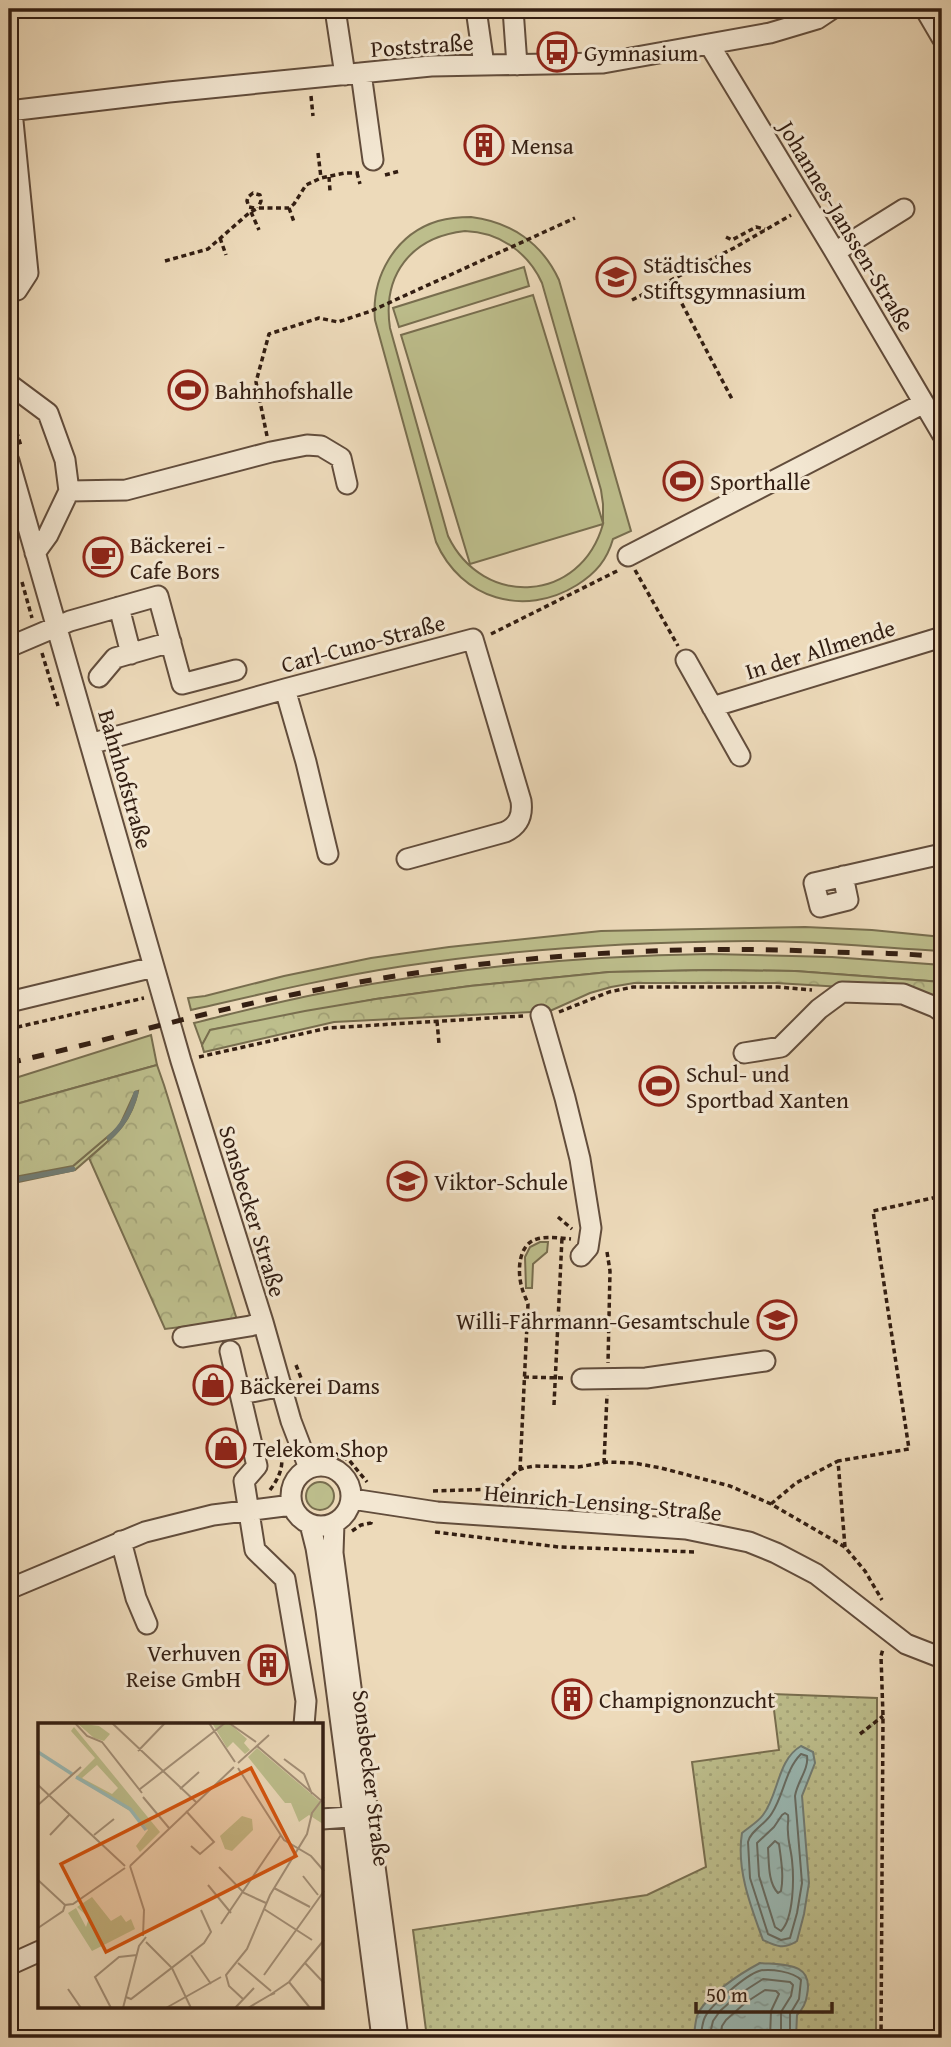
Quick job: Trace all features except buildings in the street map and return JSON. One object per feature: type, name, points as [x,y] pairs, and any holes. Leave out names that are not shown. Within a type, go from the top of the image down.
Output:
[{"type":"street","points":[[335,9],[353,74],[372,171]]},
{"type":"street","points":[[475,9],[484,65]]},
{"type":"street","points":[[513,9],[517,65]]},
{"type":"street","name":"Poststraße","points":[[11,111],[431,66],[603,63],[770,33],[817,19],[832,9]]},
{"type":"street","points":[[925,9],[942,38]]},
{"type":"street","name":"Johannes-Janssen-Straße","points":[[709,44],[942,434]]},
{"type":"street","points":[[9,291],[17,290],[28,273],[11,111]]},
{"type":"street","points":[[835,252],[904,209]]},
{"type":"street","points":[[9,384],[48,413],[65,460],[69,491],[48,535],[35,553]]},
{"type":"street","points":[[627,564],[924,403]]},
{"type":"street","points":[[69,491],[126,491],[307,445],[321,446],[341,458],[347,484]]},
{"type":"street","name":"Bahnhofstraße","points":[[9,461],[154,967]]},
{"type":"street","points":[[9,647],[56,626],[158,596],[182,684],[236,670]]},
{"type":"street","points":[[119,607],[131,654]]},
{"type":"street","name":"In der Allmende","points":[[712,707],[942,637]]},
{"type":"street","name":"Carl-Cuno-Straße","points":[[90,744],[473,639],[521,801],[521,815],[513,827],[505,832],[407,859]]},
{"type":"street","points":[[99,677],[115,659],[171,642]]},
{"type":"street","points":[[686,660],[740,756]]},
{"type":"street","points":[[285,689],[328,855]]},
{"type":"street","points":[[814,883],[942,854]]},
{"type":"street","points":[[10,1011],[154,967]]},
{"type":"street","name":"Sonsbecker Straße","points":[[154,967],[292,1421],[309,1468]]},
{"type":"street","points":[[744,1053],[781,1047],[819,1009],[842,992],[903,994],[942,1012]]},
{"type":"street","points":[[541,1015],[580,1159],[591,1228],[586,1247]]},
{"type":"street","points":[[183,1338],[262,1322]]},
{"type":"street","points":[[230,1351],[257,1465],[244,1481],[258,1510],[256,1550],[285,1579],[306,1701],[304,1723]]},
{"type":"street","points":[[582,1379],[646,1378],[765,1361]]},
{"type":"street","points":[[241,1394],[282,1386]]},
{"type":"street","points":[[326,1466],[338,1471],[347,1480],[352,1499],[346,1513],[334,1523],[324,1526],[310,1524],[299,1516],[292,1505],[291,1494],[300,1474],[309,1468],[326,1466]]},
{"type":"street","name":"Heinrich-Lensing-Straße","points":[[352,1499],[437,1512],[686,1529],[725,1536],[762,1547],[816,1574],[890,1632],[919,1650],[942,1658]]},
{"type":"street","points":[[9,1589],[121,1541],[175,1524],[292,1505]]},
{"type":"street","name":"Sonsbecker Straße","points":[[334,1523],[334,1549],[382,2038]]},
{"type":"street","name":"Sonsbecker Straße","points":[[310,1524],[398,2038]]},
{"type":"street","points":[[121,1541],[146,1624]]},
{"type":"street","points":[[324,1819],[360,1816]]},
{"type":"street","points":[[9,1965],[38,1952]]},
{"type":"path","points":[[311,91],[313,116]]},
{"type":"path","points":[[318,153],[321,178]]},
{"type":"path","points":[[164,261],[208,249],[257,208],[261,201],[260,195],[253,193],[248,197],[249,207],[257,208],[289,208],[306,185],[321,178],[372,171],[400,171]]},
{"type":"path","points":[[357,173],[360,184]]},
{"type":"path","points":[[329,177],[330,191]]},
{"type":"path","points":[[632,300],[734,248],[807,206]]},
{"type":"path","points":[[289,208],[294,222]]},
{"type":"path","points":[[251,212],[259,230]]},
{"type":"path","points":[[271,452],[256,382],[269,334],[319,318],[338,322],[371,311],[575,218]]},
{"type":"path","points":[[734,248],[726,236],[732,240],[756,227],[767,229]]},
{"type":"path","points":[[220,239],[226,255]]},
{"type":"path","points":[[670,281],[732,399]]},
{"type":"path","points":[[473,639],[484,638],[627,564],[686,660]]},
{"type":"path","points":[[195,1059],[328,1028],[541,1015],[557,1012],[609,992],[633,987],[778,987],[842,992]]},
{"type":"path","points":[[10,1011],[11,1029],[144,998]]},
{"type":"path","points":[[58,1009],[62,1017]]},
{"type":"path","points":[[437,1021],[439,1044]]},
{"type":"path","points":[[771,1504],[796,1483],[838,1461],[909,1449],[873,1211],[942,1196]]},
{"type":"path","points":[[520,1469],[528,1304],[520,1278],[522,1256],[528,1244],[540,1238],[562,1238],[586,1247],[601,1241],[605,1245],[610,1271],[604,1463]]},
{"type":"path","points":[[554,1405],[562,1238]]},
{"type":"path","points":[[524,1377],[582,1379]]},
{"type":"path","points":[[258,1510],[280,1471],[280,1451],[318,1440],[325,1449],[349,1460],[366,1482],[378,1486],[371,1523],[354,1529],[346,1539],[344,1548],[334,1549]]},
{"type":"path","points":[[838,1461],[845,1548]]},
{"type":"path","points":[[426,1491],[498,1489],[520,1469],[534,1466],[578,1467],[604,1463],[634,1463],[746,1492],[845,1548],[865,1571],[892,1619],[890,1632]]},
{"type":"path","points":[[446,1534],[559,1547],[696,1552]]},
{"type":"path","points":[[881,1656],[881,2038]]},
{"type":"path","points":[[860,1734],[883,1716]]},
{"type":"green space","points":[[471,217],[499,224],[524,236],[544,255],[559,280],[631,531],[613,539],[604,560],[584,580],[557,595],[536,600],[516,601],[496,597],[461,577],[447,562],[436,542],[375,320],[377,288],[389,259],[398,247],[423,227],[442,220]],"holes":[[[465,231],[501,240],[520,253],[542,283],[601,490],[603,523],[533,295],[401,335],[470,564],[603,524],[591,550],[574,569],[554,582],[530,587],[507,585],[484,576],[464,560],[448,536],[390,328],[391,291],[404,262],[415,250],[429,241]]]},
{"type":"green space","points":[[524,267],[529,286],[399,327],[393,308]]},
{"type":"green space","points":[[805,927],[942,937],[942,951],[771,941],[574,948],[489,955],[377,970],[191,1010],[188,998],[371,958],[449,947],[601,931]]},
{"type":"green space","points":[[711,954],[832,957],[942,965],[942,982],[795,971],[609,972],[376,999],[211,1030],[202,1045],[194,1023],[312,995],[424,976],[568,960]]},
{"type":"green space","points":[[795,971],[942,982],[942,1009],[892,990],[776,983],[634,983],[590,993],[550,1011],[334,1022],[204,1052],[202,1045],[210,1030],[376,999],[609,972]]},
{"type":"green space","points":[[151,1035],[157,1065],[9,1106],[9,1080]]},
{"type":"green space","points":[[157,1065],[237,1320],[165,1329],[89,1158],[126,1121],[138,1091],[135,1092],[119,1127],[73,1166],[9,1178],[9,1106]]},
{"type":"green space","points":[[139,1091],[121,1130],[75,1170],[9,1184],[9,1178],[73,1166],[119,1127],[135,1092]]},
{"type":"green space","points":[[540,1242],[548,1242],[547,1252],[533,1264],[532,1288],[526,1288],[525,1257],[530,1247]]},
{"type":"green space","points":[[320,1482],[330,1486],[334,1496],[330,1506],[320,1510],[310,1506],[306,1496],[310,1486]]},
{"type":"green space","points":[[772,1694],[877,1698],[876,2038],[427,2038],[413,1930],[647,1895],[706,1867],[692,1762],[779,1750]]},
{"type":"water","points":[[801,1746],[813,1752],[815,1763],[802,1796],[809,1883],[797,1941],[780,1946],[763,1940],[754,1914],[743,1874],[742,1833],[763,1815],[787,1760]]},
{"type":"water","points":[[760,1963],[795,1967],[806,1976],[807,1998],[797,2015],[796,2038],[693,2038],[697,2016],[707,2001],[734,1979]]},
{"type":"waterway","points":[[109,1138],[126,1118],[136,1093]]},
{"type":"waterway","points":[[9,1181],[73,1169]]},
{"type":"railway","points":[[9,1063],[296,994],[362,981],[496,963],[563,956],[697,950],[887,953],[942,957]]},
{"type":"place","name":"Gymnasium","points":[[557,52]]},
{"type":"place","name":"Mensa","points":[[484,145]]},
{"type":"place","name":"Städtisches Stiftsgymnasium","points":[[616,277]]},
{"type":"place","name":"Bahnhofshalle","points":[[188,390]]},
{"type":"place","name":"Sporthalle","points":[[683,481]]},
{"type":"place","name":"Bäckerei - Cafe Bors","points":[[103,557]]},
{"type":"place","name":"Schul- und Sportbad Xanten","points":[[659,1086]]},
{"type":"place","name":"Viktor-Schule","points":[[407,1181]]},
{"type":"place","name":"Willi-Fährmann-Gesamtschule","points":[[777,1320]]},
{"type":"place","name":"Bäckerei Dams","points":[[213,1385]]},
{"type":"place","name":"Telekom Shop","points":[[226,1448]]},
{"type":"place","name":"Verhuven Reise GmbH","points":[[268,1665]]},
{"type":"place","name":"Champignonzucht","points":[[572,1699]]}]
